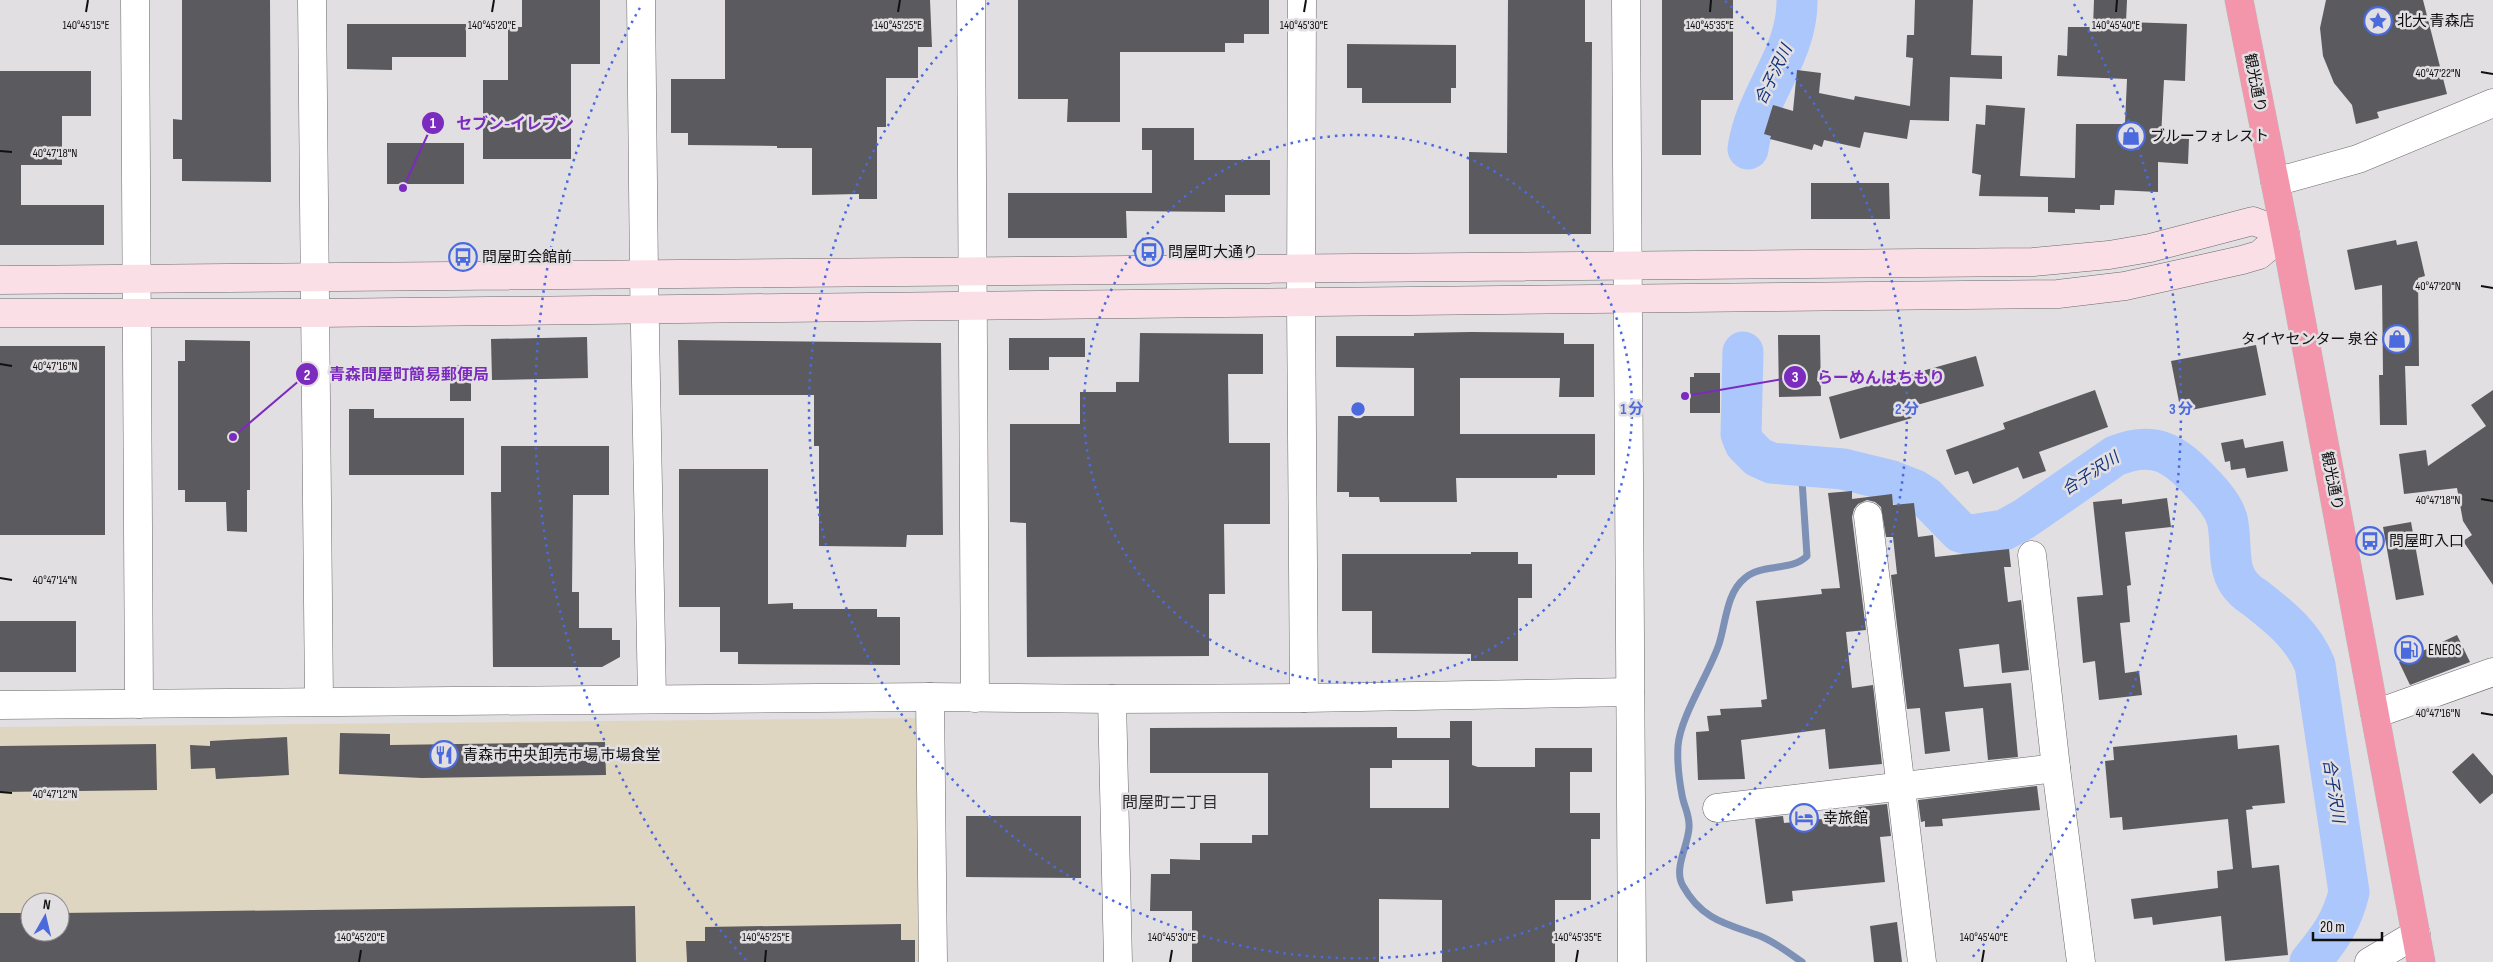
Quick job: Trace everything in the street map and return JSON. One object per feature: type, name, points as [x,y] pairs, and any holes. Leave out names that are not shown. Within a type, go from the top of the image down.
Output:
[{"type":"highway","name":"観光通り","points":[[2239,0],[2285,232],[2422,962]]},
{"type":"street","points":[[135,0],[139,704]]},
{"type":"street","points":[[312,0],[319,700]]},
{"type":"street","points":[[641,0],[644,310],[652,699]]},
{"type":"street","points":[[971,0],[975,698]]},
{"type":"street","points":[[1302,0],[1301,303],[1304,698]]},
{"type":"street","points":[[1626,0],[1632,962]]},
{"type":"street","points":[[2275,182],[2358,159],[2493,102]]},
{"type":"street","points":[[0,280],[1629,267],[2066,260],[2150,248],[2253,221],[2285,232]]},
{"type":"street","points":[[0,313],[644,310],[2058,294],[2125,286],[2242,260],[2258,255],[2285,232]]},
{"type":"street","points":[[1868,516],[1922,962]]},
{"type":"street","points":[[2032,555],[2056,768],[2081,962]]},
{"type":"street","points":[[2375,714],[2493,672]]},
{"type":"street","points":[[0,705],[319,700],[930,697],[1112,699],[1304,698],[1630,692]]},
{"type":"street","points":[[930,697],[932,962]]},
{"type":"street","points":[[1112,699],[1118,962]]},
{"type":"street","points":[[1716,808],[2056,768]]},
{"type":"street","points":[[2369,962],[2416,934]]},
{"type":"shaded area","points":[[920,718],[922,962],[0,962],[0,727]]},
{"type":"building","points":[[182,0],[270,0],[271,182],[182,181],[182,159],[173,159],[173,119],[182,120]]},
{"type":"building","points":[[522,0],[600,0],[600,64],[571,64],[571,159],[483,159],[483,80],[508,80],[508,27],[522,27]]},
{"type":"building","points":[[725,0],[930,0],[932,47],[918,47],[918,78],[886,78],[886,127],[877,127],[877,199],[859,199],[859,194],[812,195],[812,148],[688,145],[688,133],[671,133],[671,79],[725,79]]},
{"type":"building","points":[[1018,0],[1269,0],[1269,34],[1244,34],[1244,43],[1225,43],[1225,52],[1120,52],[1120,122],[1067,122],[1068,99],[1018,99]]},
{"type":"building","points":[[1508,0],[1585,0],[1585,42],[1592,42],[1591,234],[1469,234],[1469,152],[1507,153]]},
{"type":"building","points":[[1662,0],[1733,0],[1733,100],[1701,100],[1701,155],[1662,155]]},
{"type":"building","points":[[1915,0],[1973,0],[1971,55],[2002,56],[2002,79],[1950,77],[1949,121],[1910,120],[1907,139],[1864,132],[1860,148],[1824,140],[1822,147],[1814,144],[1812,150],[1770,139],[1771,136],[1764,134],[1773,105],[1793,111],[1797,70],[1821,73],[1819,93],[1854,100],[1855,96],[1910,106],[1913,58],[1906,57],[1907,35],[1914,35]]},
{"type":"building","points":[[2094,0],[2127,0],[2126,22],[2187,24],[2185,81],[2164,80],[2161,137],[2189,139],[2188,164],[2158,162],[2158,192],[2115,190],[2114,205],[2100,205],[2100,210],[2075,209],[2075,213],[2048,212],[2048,197],[1979,196],[1981,175],[1972,173],[1976,124],[1985,125],[1986,105],[2025,108],[2020,176],[2075,178],[2076,124],[2125,124],[2127,79],[2057,76],[2058,55],[2067,56],[2068,27],[2093,27]]},
{"type":"building","points":[[2326,0],[2423,0],[2447,94],[2377,112],[2379,118],[2356,124],[2352,105],[2334,83],[2323,56],[2320,28]]},
{"type":"building","points":[[347,24],[466,24],[466,57],[392,57],[392,70],[347,69]]},
{"type":"building","points":[[1347,44],[1456,45],[1456,88],[1451,88],[1451,103],[1362,103],[1362,88],[1347,88]]},
{"type":"building","points":[[0,71],[91,71],[91,116],[62,116],[62,165],[21,165],[21,205],[104,205],[104,245],[0,245]]},
{"type":"building","points":[[1142,128],[1194,128],[1194,160],[1270,160],[1270,195],[1225,195],[1225,212],[1126,211],[1127,238],[1008,238],[1008,193],[1152,193],[1152,150],[1142,150]]},
{"type":"building","points":[[387,143],[464,143],[464,184],[387,184]]},
{"type":"building","points":[[1811,183],[1889,183],[1890,219],[1811,219]]},
{"type":"building","points":[[2396,240],[2397,245],[2417,241],[2425,276],[2418,278],[2419,366],[2405,366],[2407,425],[2380,425],[2379,375],[2383,375],[2382,285],[2355,290],[2347,250]]},
{"type":"building","points":[[1140,333],[1263,334],[1263,374],[1228,374],[1229,443],[1270,443],[1270,524],[1224,524],[1225,594],[1209,594],[1209,656],[1027,657],[1026,523],[1010,522],[1010,424],[1080,424],[1080,392],[1116,392],[1116,382],[1139,382]]},
{"type":"building","points":[[1414,333],[1564,333],[1564,344],[1594,344],[1594,397],[1559,397],[1560,378],[1460,378],[1460,434],[1595,434],[1595,475],[1557,475],[1557,478],[1456,478],[1457,502],[1380,502],[1379,497],[1349,497],[1349,492],[1337,492],[1338,416],[1414,416],[1414,368],[1336,367],[1336,336],[1414,336]]},
{"type":"building","points":[[1778,335],[1820,335],[1821,396],[1779,397]]},
{"type":"building","points":[[587,337],[588,378],[492,380],[491,339]]},
{"type":"building","points":[[1009,338],[1085,338],[1085,357],[1049,357],[1049,370],[1009,370]]},
{"type":"building","points":[[185,340],[250,341],[250,490],[247,490],[247,532],[227,531],[226,502],[185,502],[185,490],[178,490],[178,361],[185,361]]},
{"type":"building","points":[[678,340],[941,343],[943,535],[907,535],[906,547],[819,546],[819,446],[814,446],[814,395],[679,395]]},
{"type":"building","points":[[2256,345],[2266,395],[2181,412],[2171,361]]},
{"type":"building","points":[[0,346],[105,346],[105,535],[0,535]]},
{"type":"building","points":[[1976,356],[1984,386],[1910,407],[1912,418],[1840,439],[1829,397]]},
{"type":"building","points":[[450,365],[471,365],[471,401],[450,401]]},
{"type":"building","points":[[1694,373],[1720,373],[1720,413],[1690,413],[1690,377],[1694,377]]},
{"type":"building","points":[[2095,390],[2108,427],[2039,452],[2046,471],[2023,479],[2018,467],[1973,484],[1968,471],[1955,475],[1946,450],[2005,429],[2003,423]]},
{"type":"building","points":[[2493,390],[2493,585],[2463,541],[2472,535],[2463,521],[2457,488],[2404,494],[2399,454],[2426,450],[2428,466],[2486,426],[2471,405]]},
{"type":"building","points":[[349,409],[374,409],[374,418],[464,418],[464,475],[349,475]]},
{"type":"building","points":[[2243,439],[2245,448],[2283,441],[2288,471],[2247,478],[2245,468],[2231,470],[2230,461],[2225,462],[2221,443]]},
{"type":"building","points":[[501,446],[609,446],[609,495],[573,495],[572,592],[579,592],[579,628],[612,628],[612,640],[620,640],[620,657],[602,667],[493,667],[491,492],[501,492]]},
{"type":"building","points":[[679,469],[768,469],[768,604],[793,603],[793,609],[877,609],[877,617],[900,617],[900,665],[738,664],[738,652],[720,652],[720,607],[679,607]]},
{"type":"building","points":[[1852,491],[1852,499],[1892,494],[1893,505],[1914,503],[1918,537],[1933,535],[1935,557],[2009,549],[2011,567],[2004,567],[2008,602],[2021,600],[2029,670],[2002,673],[1999,644],[1959,649],[1964,687],[2011,683],[2018,757],[1988,760],[1983,708],[1945,712],[1950,751],[1925,754],[1920,708],[1907,709],[1891,575],[1897,574],[1893,537],[1886,537],[1881,507],[1875,502],[1867,500],[1858,504],[1854,509],[1852,517],[1866,630],[1846,632],[1852,688],[1873,685],[1882,764],[1829,769],[1825,729],[1741,740],[1745,779],[1698,780],[1696,732],[1709,731],[1707,716],[1721,715],[1720,709],[1762,707],[1761,700],[1767,699],[1756,601],[1822,594],[1821,589],[1840,588],[1828,493]]},
{"type":"building","points":[[2167,498],[2171,527],[2125,532],[2131,585],[2127,586],[2130,622],[2120,623],[2125,673],[2139,671],[2142,695],[2099,700],[2095,661],[2083,663],[2077,597],[2103,595],[2093,502],[2122,499],[2122,504]]},
{"type":"building","points":[[2411,522],[2424,595],[2396,600],[2383,527]]},
{"type":"building","points":[[1471,552],[1518,552],[1518,564],[1532,564],[1532,598],[1518,598],[1518,661],[1471,661],[1471,654],[1372,653],[1372,611],[1342,611],[1342,554],[1471,554]]},
{"type":"building","points":[[0,621],[76,621],[76,672],[0,672]]},
{"type":"building","points":[[2457,635],[2470,662],[2410,685],[2399,662]]},
{"type":"building","points":[[1450,721],[1472,721],[1472,765],[1478,767],[1535,767],[1535,748],[1592,748],[1592,772],[1570,772],[1570,813],[1600,813],[1600,839],[1591,839],[1591,900],[1555,900],[1555,962],[1442,962],[1442,900],[1379,899],[1379,962],[1192,962],[1192,911],[1150,911],[1151,874],[1170,874],[1170,859],[1200,860],[1200,843],[1252,843],[1252,835],[1268,835],[1268,773],[1150,773],[1150,728],[1397,727],[1397,738],[1450,738]],"holes":[[[1392,760],[1449,760],[1449,808],[1370,808],[1370,768],[1392,768]]]},
{"type":"building","points":[[340,733],[390,734],[390,745],[605,742],[606,775],[422,778],[339,774]]},
{"type":"building","points":[[2237,735],[2238,749],[2279,745],[2285,803],[2252,806],[2253,809],[2246,810],[2252,868],[2279,865],[2288,955],[2225,961],[2221,916],[2153,925],[2152,917],[2134,919],[2131,899],[2218,888],[2217,871],[2233,869],[2228,819],[2123,830],[2122,817],[2110,818],[2105,761],[2114,760],[2113,747]]},
{"type":"building","points":[[287,737],[289,775],[216,779],[215,768],[191,769],[190,745],[210,746],[210,741]]},
{"type":"building","points":[[156,744],[157,790],[0,792],[0,746]]},
{"type":"building","points":[[2473,753],[2493,776],[2493,793],[2480,804],[2452,772]]},
{"type":"building","points":[[2037,786],[2040,810],[1942,819],[1943,826],[1925,827],[1925,821],[1921,822],[1918,800]]},
{"type":"building","points":[[1887,804],[1891,836],[1880,837],[1885,882],[1792,891],[1793,901],[1766,904],[1755,819],[1783,816],[1784,823],[1859,815],[1858,807]]},
{"type":"building","points":[[966,816],[1081,816],[1081,878],[966,877]]},
{"type":"building","points":[[635,906],[636,962],[0,962],[0,913],[20,913],[20,942],[70,942],[70,913]]},
{"type":"building","points":[[1897,922],[1902,962],[1874,962],[1870,926]]},
{"type":"building","points":[[901,924],[901,940],[915,940],[915,962],[687,962],[686,941],[705,941],[705,927]]},
{"type":"waterway","name":"合子沢川","points":[[1748,149],[1759,111],[1791,39],[1797,0]]},
{"type":"waterway","name":"合子沢川","points":[[1743,352],[1741,434],[1745,444],[1758,457],[1771,463],[1843,469],[1892,481],[1915,490],[1926,497],[1960,532],[1971,535],[2004,530],[2024,519],[2115,456],[2129,451],[2141,449],[2162,452],[2182,463],[2209,490],[2220,504],[2227,519],[2230,555],[2237,581],[2291,629],[2304,645],[2315,665],[2349,892],[2343,912],[2334,930],[2310,962]]},
{"type":"waterway","points":[[1801,465],[1807,556],[1793,564],[1752,573],[1739,584],[1734,592],[1730,600],[1719,644],[1684,722],[1678,746],[1678,771],[1689,823],[1688,835],[1680,865],[1680,879],[1690,897],[1707,914],[1726,924],[1766,938],[1802,962]]},
{"type":"place","name":"北大 青森店","points":[[2378,21]]},
{"type":"place","name":"ブルーフォレスト","points":[[2131,136]]},
{"type":"place","name":"セブン-イレブン","points":[[403,188]]},
{"type":"place","name":"問屋町大通り","points":[[1149,252]]},
{"type":"place","name":"問屋町会館前","points":[[463,257]]},
{"type":"place","name":"タイヤセンター 泉谷","points":[[2397,339]]},
{"type":"place","name":"らーめんはちもり","points":[[1685,396]]},
{"type":"place","name":"青森問屋町簡易郵便局","points":[[233,437]]},
{"type":"place","name":"問屋町入口","points":[[2370,541]]},
{"type":"place","name":"ENEOS","points":[[2409,650]]},
{"type":"place","name":"青森市中央卸売市場 市場食堂","points":[[444,755]]},
{"type":"place","name":"幸旅館","points":[[1804,818]]},
{"type":"district","name":"問屋町二丁目","points":[[1170,803]]}]
